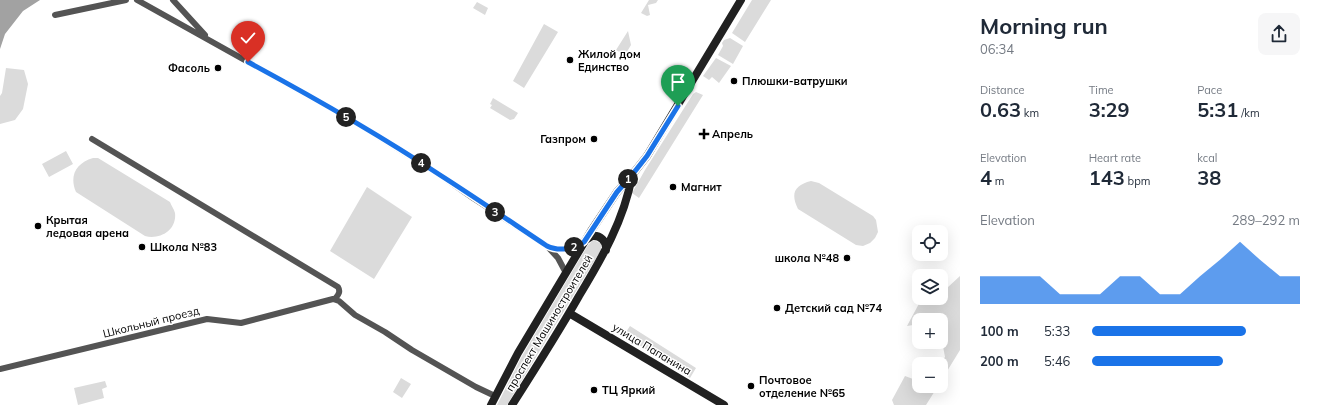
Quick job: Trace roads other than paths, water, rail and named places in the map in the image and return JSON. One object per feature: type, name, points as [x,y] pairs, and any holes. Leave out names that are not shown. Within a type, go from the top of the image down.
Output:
[{"type":"street","points":[[55,15],[126,0]]},
{"type":"street","points":[[137,0],[352,120],[440,175],[547,246],[556,255],[566,273]]},
{"type":"street","points":[[173,0],[209,40]]},
{"type":"street","name":"проспект Машиностроителей","points":[[491,405],[518,353],[584,242],[611,200],[647,156],[741,0]]},
{"type":"street","points":[[92,139],[338,286],[340,289],[335,299],[340,301],[355,314],[412,350],[476,387],[496,396]]},
{"type":"street","name":"проспект Машиностроителей","points":[[512,405],[605,252],[626,201],[632,175]]},
{"type":"street","name":"проспект Машиностроителей","points":[[584,242],[592,236],[601,238],[606,245],[605,252]]},
{"type":"street","points":[[547,246],[557,249],[573,248],[584,242]]},
{"type":"street","name":"Школьный проезд","points":[[0,369],[207,318],[241,323],[325,300],[335,299]]},
{"type":"street","name":"улица Папанина","points":[[569,313],[724,405]]},
{"type":"place","name":"Жилой дом Единство","points":[[570,60]]},
{"type":"place","name":"Фасоль","points":[[218,68]]},
{"type":"place","name":"Плюшки-ватрушки","points":[[734,81]]},
{"type":"place","name":"Апрель","points":[[704,134]]},
{"type":"place","name":"Газпром","points":[[594,139]]},
{"type":"place","name":"Магнит","points":[[673,187]]},
{"type":"place","name":"Крытая ледовая арена","points":[[38,226]]},
{"type":"place","name":"Школа №83","points":[[142,247]]},
{"type":"place","name":"школа №48","points":[[847,258]]},
{"type":"place","name":"Детский сад №74","points":[[777,308]]},
{"type":"place","name":"Почтовое отделение №65","points":[[751,386]]},
{"type":"place","name":"ТЦ Яркий","points":[[594,390]]}]
